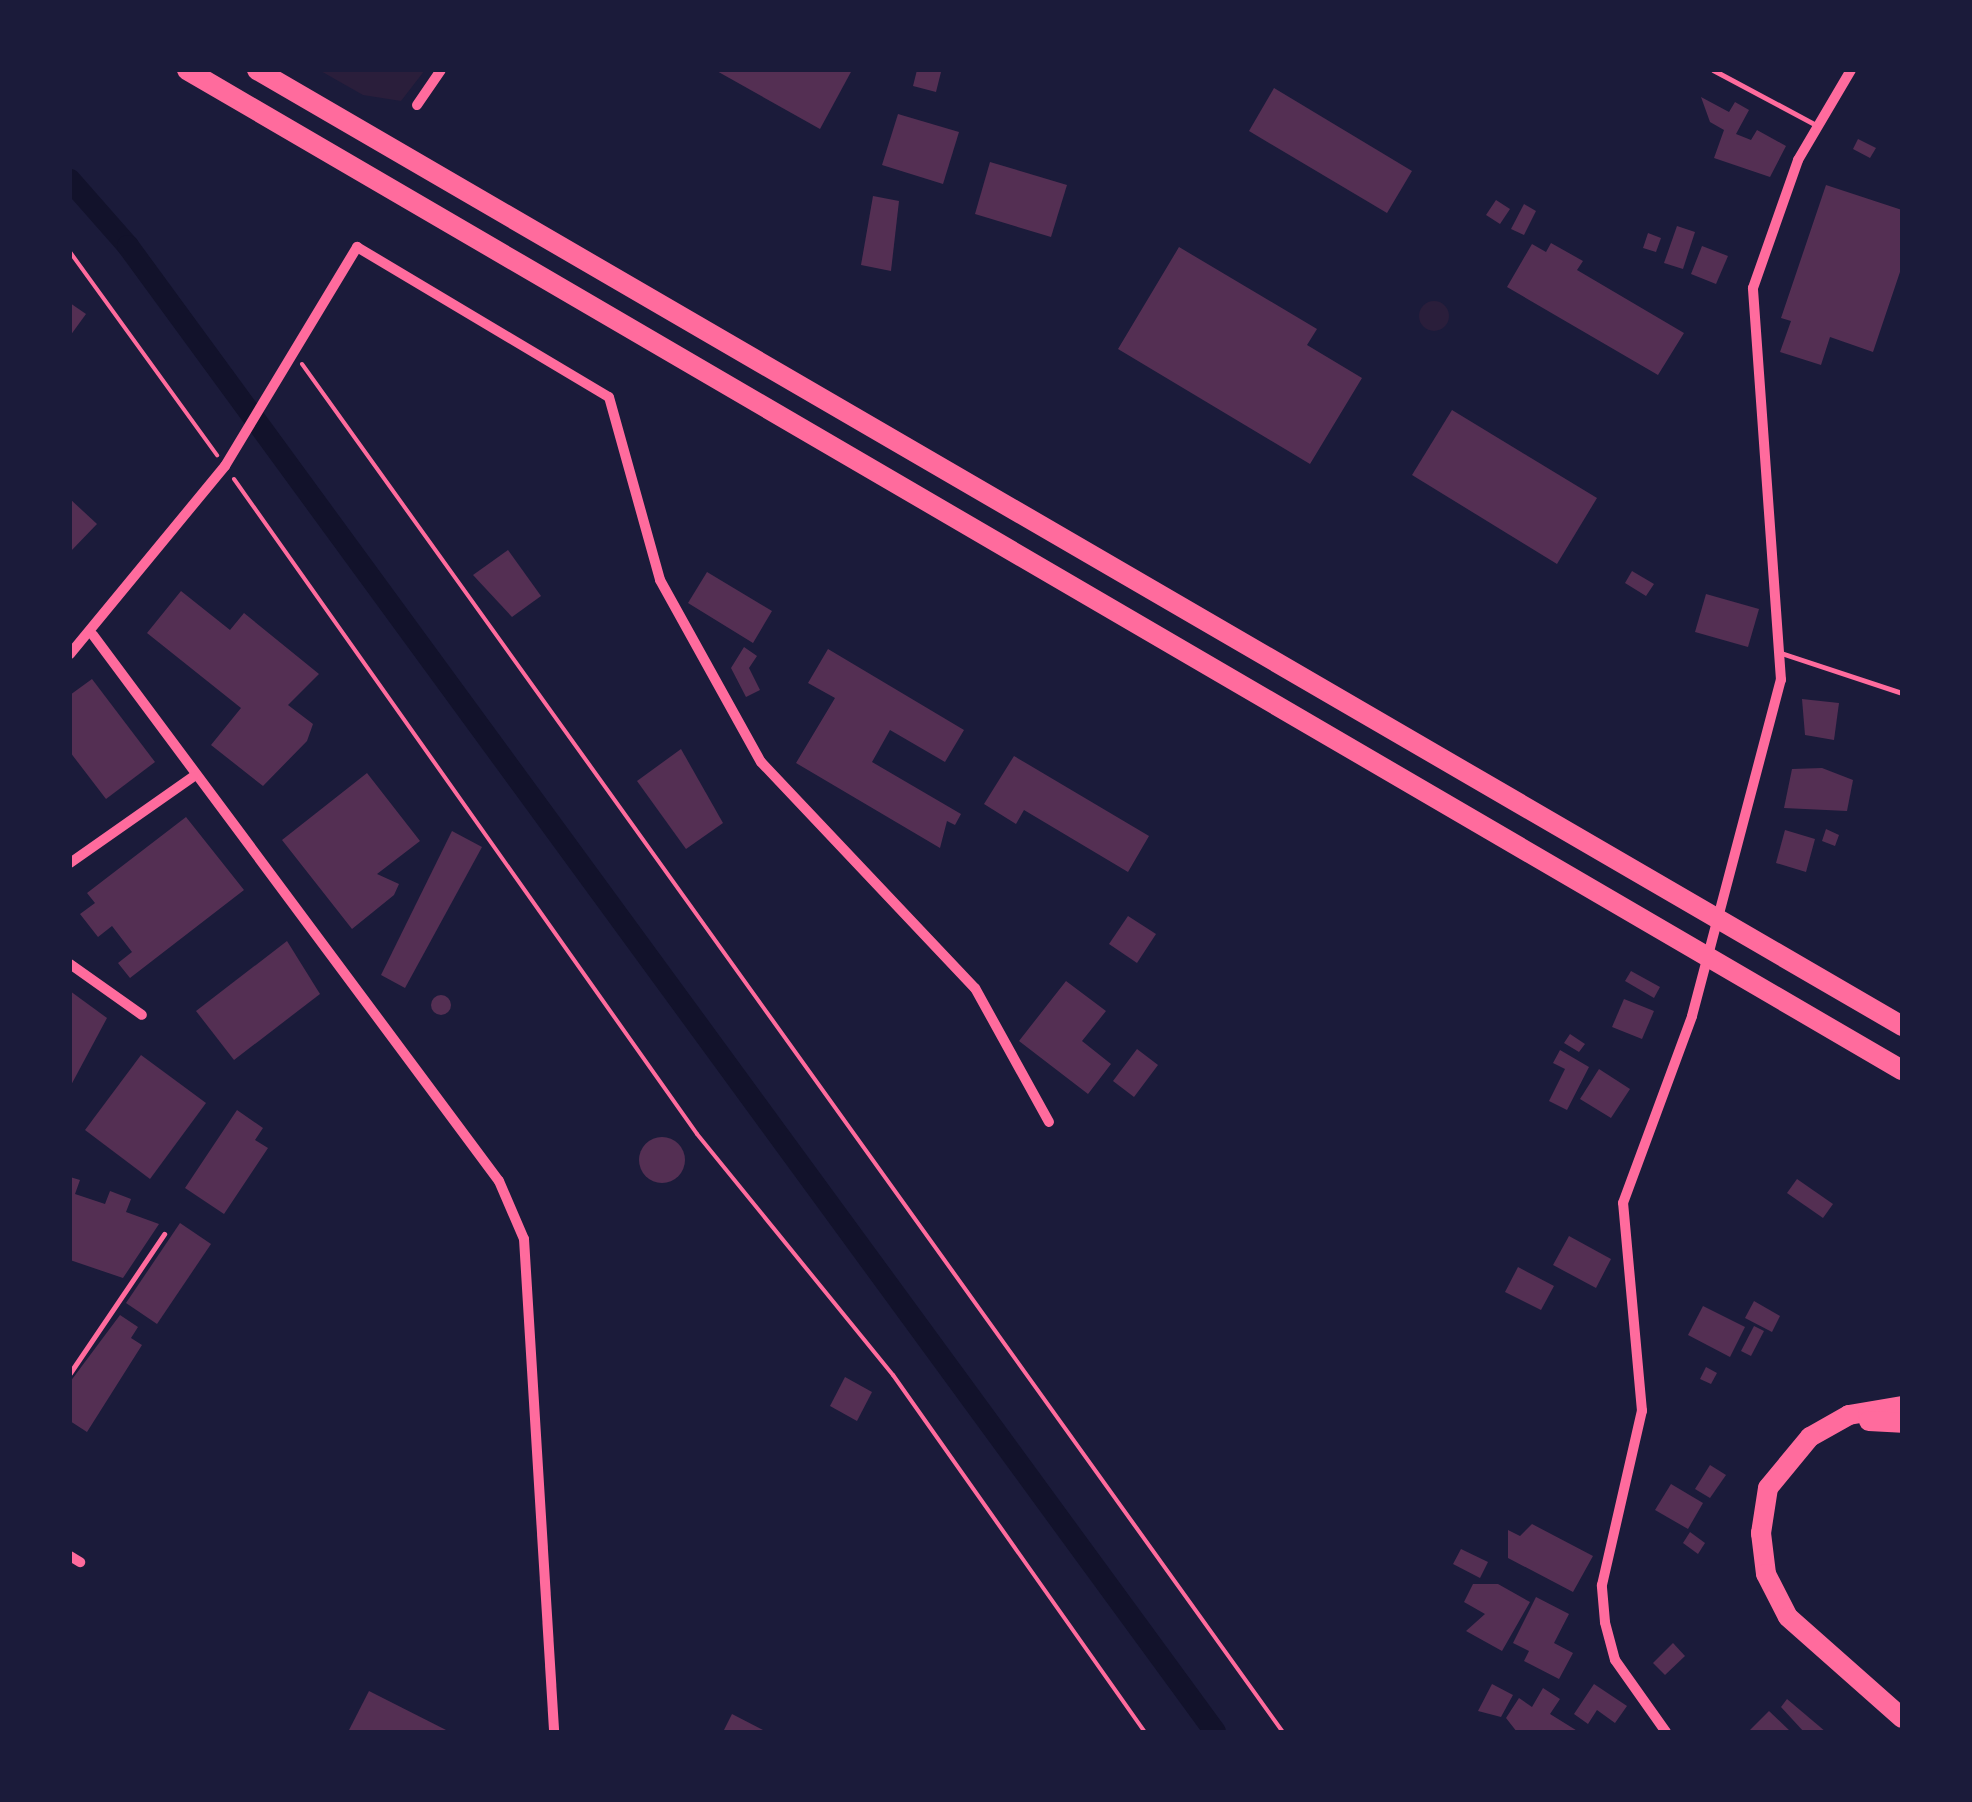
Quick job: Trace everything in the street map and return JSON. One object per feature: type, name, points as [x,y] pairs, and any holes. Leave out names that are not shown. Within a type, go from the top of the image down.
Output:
[{"type":"highway","points":[[186,70],[1902,1070]]},
{"type":"highway","points":[[257,70],[1902,1026]]},
{"type":"highway","points":[[1902,1406],[1832,1423],[1768,1488],[1766,1574],[1805,1638],[1902,1718]]},
{"type":"highway","points":[[1832,1423],[1902,1422]]},
{"type":"street","points":[[418,105],[441,70]]},
{"type":"street","points":[[1666,1732],[1615,1660],[1605,1622],[1602,1585],[1642,1410],[1623,1203],[1735,873],[1781,680],[1753,288],[1818,126],[1851,70]]},
{"type":"street","points":[[70,654],[94,635],[226,466],[296,356],[357,247],[609,396],[660,580],[762,762],[975,988],[1049,1122]]},
{"type":"street","points":[[94,635],[193,777],[499,1182],[524,1239],[554,1732]]},
{"type":"street","points":[[70,864],[193,777]]},
{"type":"street","points":[[70,964],[142,1014]]},
{"type":"lane","points":[[1713,70],[1727,73],[1818,126]]},
{"type":"lane","points":[[1778,652],[1902,693]]},
{"type":"lane","points":[[70,1372],[164,1234]]},
{"type":"path","points":[[70,252],[226,466],[697,1134],[892,1375],[1146,1732]]},
{"type":"path","points":[[296,356],[1283,1732]]},
{"type":"shaded area","points":[[319,70],[425,70],[401,101],[363,95]]},
{"type":"shaded area","points":[[1434,301],[1448,310],[1449,316],[1440,330],[1434,331],[1420,322],[1419,316],[1428,302]]},
{"type":"building","points":[[715,70],[852,70],[820,129]]},
{"type":"building","points":[[917,70],[941,72],[936,92],[913,86]]},
{"type":"building","points":[[1274,88],[1412,171],[1387,213],[1249,131]]},
{"type":"building","points":[[1701,97],[1729,112],[1735,102],[1749,110],[1736,134],[1751,140],[1757,130],[1786,146],[1770,177],[1714,158],[1724,130],[1710,122]]},
{"type":"building","points":[[898,114],[959,132],[943,184],[882,165]]},
{"type":"building","points":[[1858,139],[1876,148],[1870,158],[1853,149]]},
{"type":"building","points":[[990,162],[1067,185],[1051,237],[975,214]]},
{"type":"building","points":[[1826,185],[1902,210],[1902,266],[1873,352],[1830,337],[1821,365],[1780,352],[1791,321],[1781,318]]},
{"type":"building","points":[[873,196],[899,201],[891,271],[861,265]]},
{"type":"building","points":[[1496,200],[1510,209],[1500,224],[1486,215]]},
{"type":"building","points":[[1524,204],[1536,211],[1524,235],[1511,229]]},
{"type":"building","points":[[1677,226],[1695,232],[1683,269],[1664,263]]},
{"type":"building","points":[[1648,233],[1661,238],[1656,252],[1643,248]]},
{"type":"building","points":[[1551,243],[1583,261],[1577,270],[1684,333],[1658,375],[1507,287],[1532,244],[1546,252]]},
{"type":"building","points":[[1702,246],[1728,256],[1716,284],[1691,274]]},
{"type":"building","points":[[1179,247],[1317,329],[1307,345],[1362,378],[1310,464],[1118,349]]},
{"type":"building","points":[[70,303],[86,314],[70,336]]},
{"type":"building","points":[[1452,410],[1597,498],[1557,564],[1412,475]]},
{"type":"building","points":[[70,499],[97,524],[70,552]]},
{"type":"building","points":[[508,550],[541,596],[512,617],[473,575]]},
{"type":"building","points":[[1632,571],[1654,584],[1646,596],[1625,583]]},
{"type":"building","points":[[707,572],[772,611],[753,643],[688,603]]},
{"type":"building","points":[[181,591],[230,630],[244,613],[319,674],[288,705],[313,724],[307,741],[263,786],[211,745],[241,708],[147,633]]},
{"type":"building","points":[[1706,594],[1759,609],[1748,647],[1695,632]]},
{"type":"building","points":[[744,647],[757,656],[749,668],[760,690],[746,697],[731,668]]},
{"type":"building","points":[[828,649],[964,730],[945,762],[890,730],[872,762],[961,814],[955,825],[947,821],[940,848],[796,763],[835,698],[808,683]]},
{"type":"building","points":[[92,679],[155,762],[106,799],[70,752],[70,695]]},
{"type":"building","points":[[1802,699],[1839,703],[1834,740],[1805,735]]},
{"type":"building","points":[[681,749],[723,823],[686,849],[637,781]]},
{"type":"building","points":[[1014,756],[1149,836],[1128,872],[1024,810],[1016,824],[984,804]]},
{"type":"building","points":[[1822,768],[1853,780],[1847,811],[1784,808],[1792,769]]},
{"type":"building","points":[[367,773],[420,841],[377,874],[399,884],[394,895],[352,929],[282,840]]},
{"type":"building","points":[[186,817],[244,890],[130,978],[118,963],[132,952],[112,926],[98,937],[80,914],[95,903],[87,893]]},
{"type":"building","points":[[1826,829],[1839,835],[1835,846],[1822,841]]},
{"type":"building","points":[[1785,830],[1815,839],[1806,872],[1776,863]]},
{"type":"building","points":[[452,831],[482,847],[405,988],[381,975]]},
{"type":"building","points":[[1128,916],[1156,934],[1137,963],[1109,944]]},
{"type":"building","points":[[287,941],[320,994],[234,1060],[196,1011]]},
{"type":"building","points":[[1631,971],[1660,987],[1654,998],[1625,981]]},
{"type":"building","points":[[1066,981],[1106,1011],[1082,1041],[1111,1064],[1088,1094],[1019,1041]]},
{"type":"building","points":[[70,991],[107,1018],[70,1087]]},
{"type":"building","points":[[441,995],[451,1005],[441,1015],[431,1005]]},
{"type":"building","points":[[1624,999],[1654,1011],[1642,1039],[1612,1027]]},
{"type":"building","points":[[1570,1034],[1585,1044],[1579,1052],[1564,1043]]},
{"type":"building","points":[[1137,1049],[1158,1065],[1134,1097],[1113,1081]]},
{"type":"building","points":[[1560,1050],[1589,1067],[1567,1110],[1549,1101],[1565,1069],[1553,1063]]},
{"type":"building","points":[[141,1055],[206,1103],[150,1179],[85,1130]]},
{"type":"building","points":[[1599,1069],[1630,1089],[1611,1118],[1580,1099]]},
{"type":"building","points":[[237,1110],[263,1128],[255,1140],[268,1148],[224,1214],[185,1188]]},
{"type":"building","points":[[662,1137],[678,1144],[685,1160],[678,1176],[662,1183],[646,1176],[639,1160],[646,1144]]},
{"type":"building","points":[[70,1177],[80,1180],[75,1194],[105,1204],[110,1191],[131,1199],[126,1212],[159,1224],[123,1278],[70,1260]]},
{"type":"building","points":[[1797,1179],[1833,1204],[1823,1218],[1787,1193]]},
{"type":"building","points":[[180,1223],[211,1244],[157,1324],[126,1303]]},
{"type":"building","points":[[1569,1236],[1611,1259],[1596,1288],[1553,1265]]},
{"type":"building","points":[[1518,1267],[1554,1286],[1541,1310],[1505,1292]]},
{"type":"building","points":[[1754,1301],[1780,1316],[1772,1332],[1745,1318]]},
{"type":"building","points":[[1703,1306],[1745,1327],[1730,1357],[1688,1335]]},
{"type":"building","points":[[120,1315],[138,1327],[131,1338],[142,1345],[87,1432],[70,1421],[70,1382]]},
{"type":"building","points":[[1754,1326],[1764,1331],[1751,1356],[1741,1351]]},
{"type":"building","points":[[1706,1367],[1717,1373],[1711,1384],[1700,1379]]},
{"type":"building","points":[[845,1377],[872,1392],[857,1421],[830,1406]]},
{"type":"building","points":[[1710,1465],[1726,1475],[1710,1498],[1695,1489]]},
{"type":"building","points":[[1671,1484],[1703,1503],[1688,1529],[1655,1510]]},
{"type":"building","points":[[1532,1524],[1593,1556],[1573,1592],[1508,1558],[1508,1530],[1520,1536]]},
{"type":"building","points":[[1690,1532],[1705,1543],[1698,1554],[1683,1543]]},
{"type":"building","points":[[1461,1549],[1488,1562],[1480,1578],[1453,1564]]},
{"type":"building","points":[[1473,1584],[1498,1584],[1530,1602],[1502,1651],[1466,1631],[1485,1614],[1464,1602]]},
{"type":"building","points":[[1536,1597],[1569,1614],[1554,1643],[1573,1653],[1559,1679],[1524,1661],[1529,1651],[1513,1643]]},
{"type":"building","points":[[1673,1643],[1685,1656],[1665,1675],[1653,1663]]},
{"type":"building","points":[[1492,1684],[1513,1695],[1501,1717],[1478,1711]]},
{"type":"building","points":[[1594,1684],[1627,1706],[1615,1723],[1597,1710],[1588,1724],[1574,1714]]},
{"type":"building","points":[[1543,1688],[1560,1699],[1550,1714],[1579,1732],[1517,1732],[1506,1718],[1519,1698],[1532,1707]]},
{"type":"building","points":[[369,1691],[450,1732],[348,1732]]},
{"type":"building","points":[[1787,1699],[1826,1732],[1804,1732],[1781,1707]]},
{"type":"building","points":[[1769,1711],[1791,1732],[1748,1732]]},
{"type":"building","points":[[732,1714],[767,1732],[723,1732]]},
{"type":"waterway","points":[[70,180],[128,246],[1215,1732]]}]
